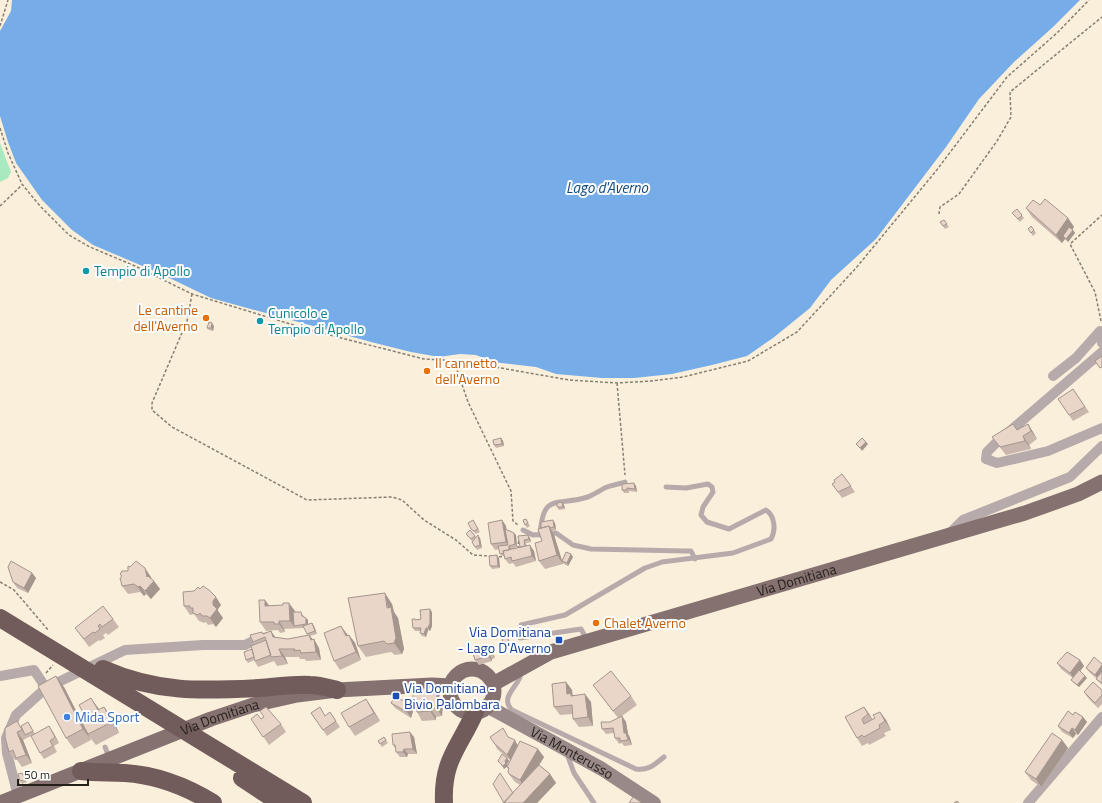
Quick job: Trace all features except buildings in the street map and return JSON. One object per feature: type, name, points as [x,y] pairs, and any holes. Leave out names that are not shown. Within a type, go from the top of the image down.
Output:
[{"type":"highway","points":[[4,627],[65,657],[115,694]]},
{"type":"highway","points":[[4,627],[215,755],[303,803]]},
{"type":"highway","points":[[65,657],[79,658],[123,678],[149,685],[178,690],[213,690],[312,684],[337,690]]},
{"type":"highway","points":[[444,803],[444,788],[448,765],[481,709]]},
{"type":"highway","points":[[215,755],[280,803]]},
{"type":"highway","points":[[82,771],[98,774],[125,773],[156,778],[202,796],[213,803]]},
{"type":"main road","name":"Via Domitiana","points":[[493,684],[551,652],[1025,513],[1078,494],[1102,482]]},
{"type":"main road","points":[[471,669],[477,670],[487,675],[493,684],[493,696],[481,709],[463,710],[454,703],[451,686],[456,676],[460,672],[471,669]]},
{"type":"main road","name":"Via Domitiana","points":[[0,803],[82,771],[108,753],[253,705],[297,695],[337,690],[432,685],[451,686]]},
{"type":"street","points":[[1100,331],[1102,343]]},
{"type":"street","points":[[1053,376],[1076,358],[1100,331]]},
{"type":"street","points":[[1102,352],[1094,361],[1055,391],[987,452],[986,459],[997,463],[1048,451],[1102,428]]},
{"type":"street","points":[[948,536],[963,520],[1070,477],[1102,446]]},
{"type":"street","points":[[18,796],[7,753],[6,738],[16,715],[46,688],[125,650],[203,645],[245,645],[259,638],[279,639]]},
{"type":"street","points":[[0,676],[34,670],[46,688]]},
{"type":"street","name":"Via Monterusso","points":[[481,709],[565,749],[602,769],[654,803]]},
{"type":"street","points":[[1028,803],[1102,717]]},
{"type":"lane","points":[[540,535],[544,511],[548,506],[555,502],[588,497],[608,487],[625,482]]},
{"type":"lane","points":[[588,641],[581,629],[520,638],[521,625],[565,615],[645,568],[662,562],[733,553],[771,538],[774,528],[770,513],[766,510],[729,529],[707,522],[701,515],[703,507],[713,492],[712,487],[708,484],[686,488],[666,487]]},
{"type":"lane","points":[[523,530],[532,535],[556,533],[573,545],[591,549],[691,551],[695,559]]},
{"type":"lane","points":[[518,671],[520,676],[517,684],[510,692],[506,700],[508,706],[512,710],[636,769],[649,769],[664,757]]},
{"type":"lane","points":[[565,749],[574,773],[594,803]]},
{"type":"path","points":[[0,26],[8,0]]},
{"type":"path","points":[[0,128],[8,153],[22,184],[57,225],[78,241],[135,266],[192,294],[310,330],[424,359],[454,360],[569,380],[618,383],[682,377],[748,361],[797,332],[856,268],[911,202],[1007,77],[1057,32],[1089,0]]},
{"type":"path","points":[[939,214],[940,207],[959,194],[997,141],[1011,116],[1010,92],[1102,17]]},
{"type":"path","points":[[0,206],[22,184]]},
{"type":"path","points":[[1100,331],[1101,319],[1095,292],[1070,244],[1102,215]]},
{"type":"path","points":[[192,294],[187,321],[152,403],[152,410],[158,416],[172,427],[307,500],[392,497],[402,500],[424,520],[456,540],[473,555],[508,556]]},
{"type":"path","points":[[454,360],[468,402],[511,491],[513,521],[523,530],[519,537],[518,550]]},
{"type":"path","points":[[618,383],[625,482]]},
{"type":"green space","points":[[0,143],[11,172],[8,178],[0,182]]},
{"type":"water","name":"Lago d'Averno","points":[[12,0],[1080,0],[1014,62],[979,99],[946,147],[876,239],[831,280],[810,308],[773,338],[747,356],[712,365],[672,374],[634,378],[602,378],[556,374],[536,367],[493,362],[476,355],[460,354],[439,357],[371,342],[211,298],[159,273],[93,245],[72,230],[42,200],[16,163],[8,142],[0,116],[0,31],[11,11]]},
{"type":"place","name":"Tempio di Apollo","points":[[86,271]]},
{"type":"place","name":"Le cantine dell'Averno","points":[[206,318]]},
{"type":"place","name":"Cunicolo e Tempio di Apollo","points":[[260,321]]},
{"type":"place","name":"Il cannetto dell'Averno","points":[[427,371]]},
{"type":"place","name":"Chalet Averno","points":[[596,623]]},
{"type":"place","name":"Via Domitiana - Lago D'Averno","points":[[559,640]]},
{"type":"place","name":"Via Domitiana - Bivio Palombara","points":[[396,696]]},
{"type":"place","name":"Mida Sport","points":[[67,717]]}]
